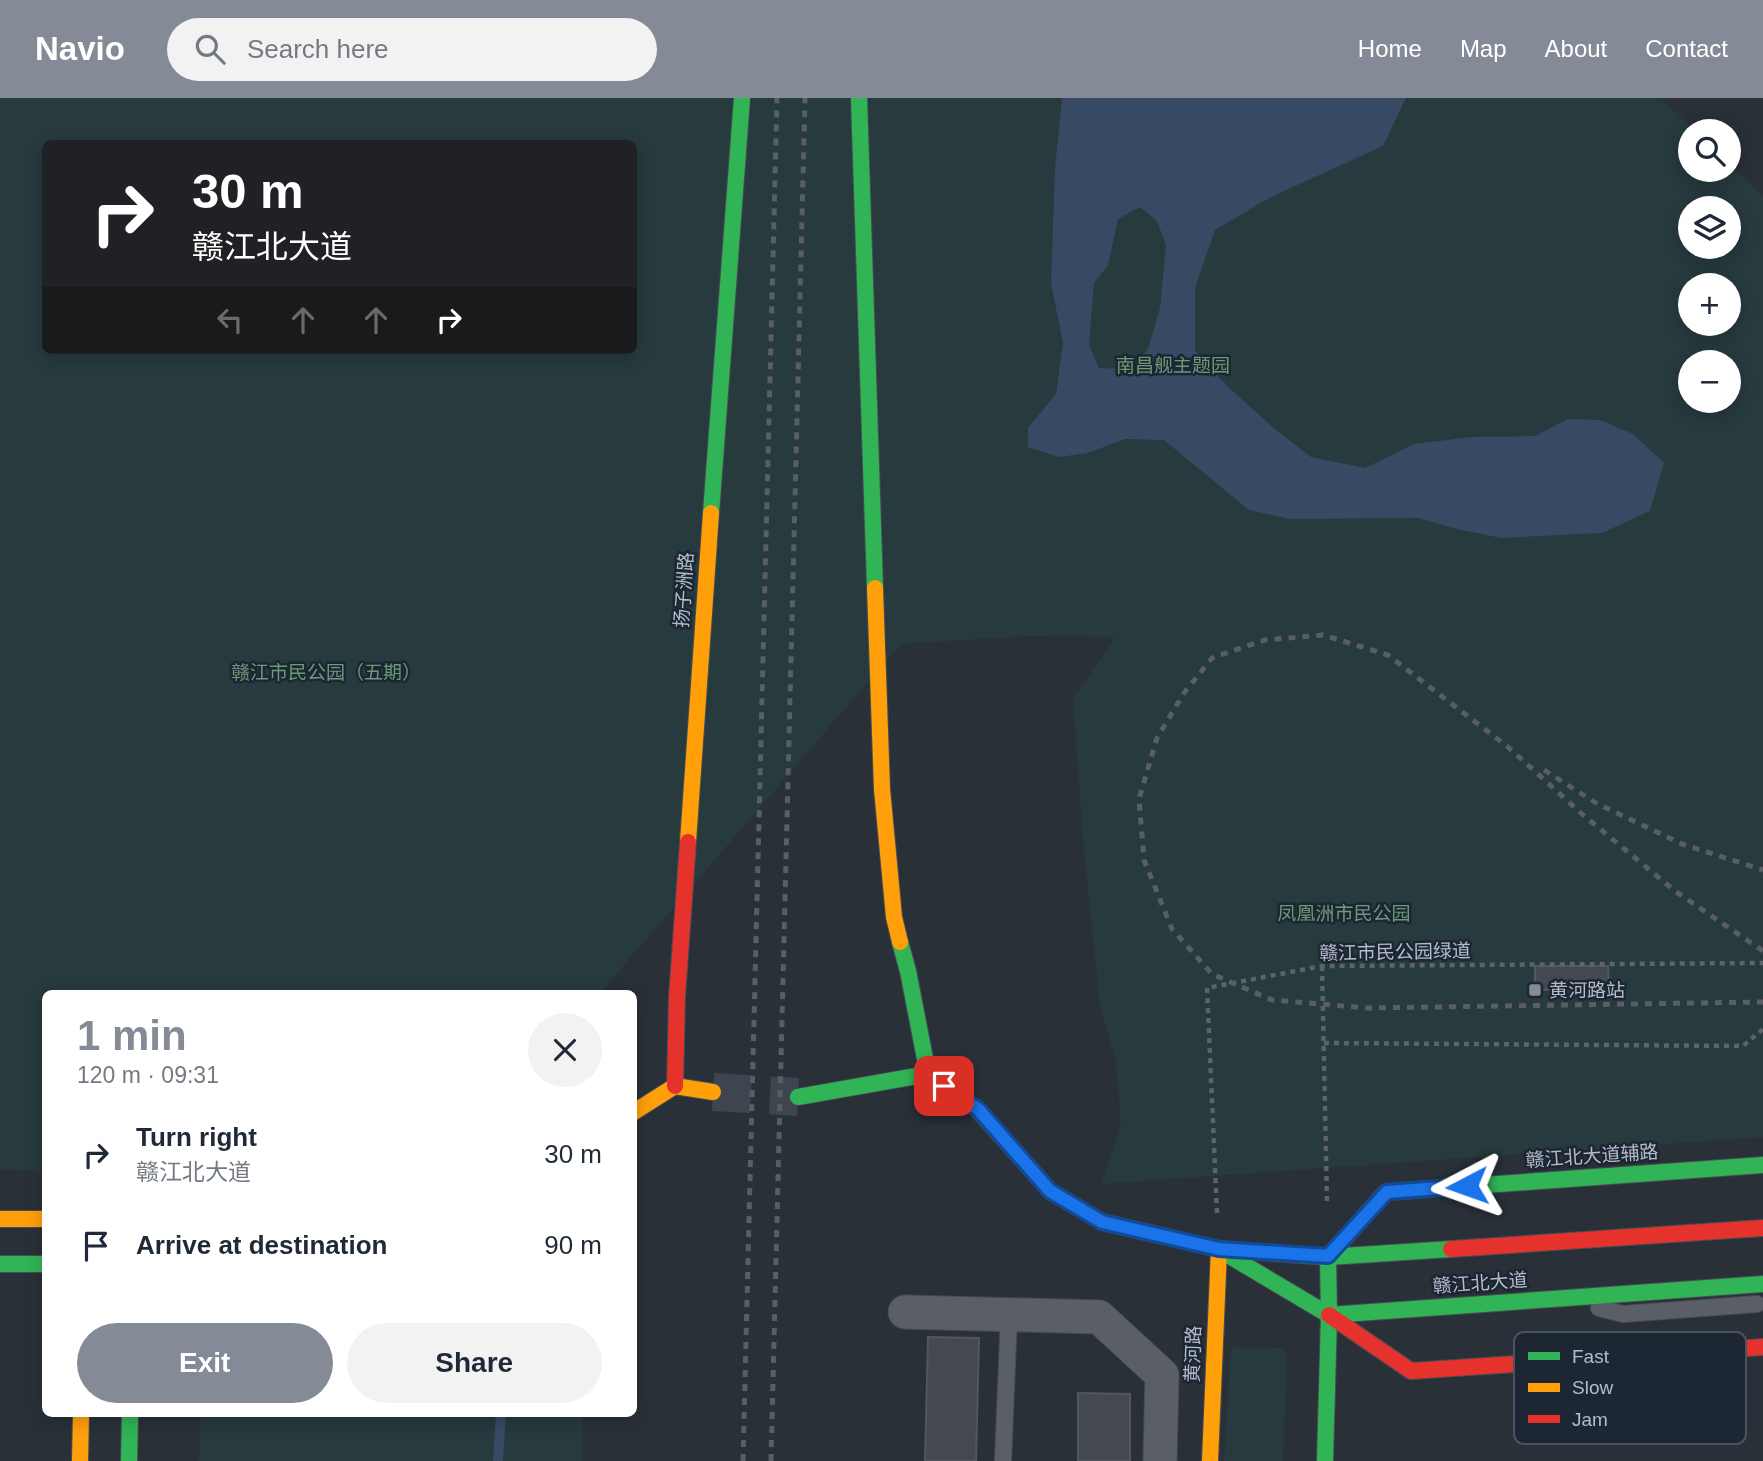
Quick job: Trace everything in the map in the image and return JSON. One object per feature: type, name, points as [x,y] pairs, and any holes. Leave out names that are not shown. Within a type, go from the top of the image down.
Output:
[{"type":"main road","name":"扬子洲路","points":[[675,1086],[678,983],[742,98]]},
{"type":"main road","points":[[798,1097],[928,1074],[908,971],[894,917],[882,789],[859,98]]},
{"type":"main road","name":"赣江北大道","points":[[928,1074],[978,1109],[1050,1191],[1102,1222],[1219,1249],[1328,1256],[1763,1227]]},
{"type":"main road","points":[[637,1110],[675,1086],[713,1092]]},
{"type":"main road","points":[[637,1119],[675,1086]]},
{"type":"main road","name":"赣江北大道辅路","points":[[1328,1256],[1387,1192],[1763,1165]]},
{"type":"main road","points":[[0,1219],[42,1219]]},
{"type":"main road","name":"赣江北大道","points":[[1219,1249],[1329,1315],[1763,1284]]},
{"type":"main road","name":"黄河路","points":[[1210,1461],[1219,1249]]},
{"type":"main road","points":[[1325,1461],[1328,1256]]},
{"type":"main road","points":[[0,1264],[42,1264]]},
{"type":"main road","points":[[1329,1315],[1411,1371],[1514,1364]]},
{"type":"main road","points":[[80,1461],[81,1417]]},
{"type":"main road","points":[[129,1461],[130,1417]]},
{"type":"street","points":[[905,1312],[1098,1317],[1162,1375],[1160,1461]]},
{"type":"lane","points":[[1559,1298],[1623,1314],[1763,1303]]},
{"type":"lane","points":[[1003,1461],[1009,1315]]},
{"type":"path","name":"赣江市民公园绿道","points":[[1219,1249],[1207,988],[1322,966],[1763,963]]},
{"type":"path","points":[[1322,966],[1327,1203]]},
{"type":"path","points":[[1324,1044],[1743,1046],[1763,1029]]},
{"type":"green space","points":[[0,98],[1661,98],[1683,119],[1678,119],[1678,182],[1741,182],[1741,175],[1763,196],[1763,1137],[1101,1184],[1121,1123],[1116,1062],[1100,1005],[1083,840],[1073,699],[1115,637],[1027,636],[901,644],[602,990],[42,990],[42,1172],[0,1169]]},
{"type":"green space","points":[[1231,1347],[1281,1348],[1287,1357],[1283,1461],[1224,1461]]},
{"type":"green space","points":[[201,1417],[583,1417],[582,1461],[199,1461]]},
{"type":"water","points":[[1062,98],[1406,98],[1383,146],[1269,198],[1215,230],[1195,288],[1195,350],[1225,384],[1311,457],[1365,468],[1414,444],[1471,437],[1535,436],[1568,419],[1600,420],[1633,434],[1664,463],[1650,511],[1602,533],[1501,538],[1418,518],[1290,519],[1249,510],[1164,440],[1125,439],[1088,453],[1059,457],[1028,447],[1028,428],[1056,394],[1063,343],[1051,283],[1055,168]],"holes":[[[1140,207],[1157,221],[1166,245],[1160,308],[1148,349],[1129,369],[1099,368],[1089,345],[1094,283],[1108,265],[1118,219]]]},
{"type":"building","points":[[1535,966],[1608,966],[1609,989],[1535,990]]},
{"type":"building","points":[[928,1337],[979,1338],[976,1461],[925,1461]]},
{"type":"building","points":[[1078,1393],[1130,1394],[1130,1461],[1078,1461]]},
{"type":"waterway","points":[[498,1461],[501,1417]]},
{"type":"tunnel","points":[[713,1092],[798,1097]]},
{"type":"railway","points":[[743,1461],[777,98]]},
{"type":"railway","points":[[771,1461],[805,98]]},
{"type":"railway","points":[[1763,951],[1675,891],[1582,814],[1508,747],[1388,655],[1323,635],[1265,640],[1212,658],[1184,693],[1157,738],[1139,799],[1144,860],[1172,929],[1212,974],[1272,1000],[1368,1008],[1763,1002]]},
{"type":"railway","points":[[1544,770],[1596,803],[1682,844],[1763,870]]},
{"type":"traffic: fast","points":[[711,513],[742,98]]},
{"type":"traffic: fast","points":[[859,98],[875,588]]},
{"type":"traffic: fast","points":[[900,942],[928,1074]]},
{"type":"traffic: fast","points":[[798,1097],[928,1074],[977,1109],[1050,1191],[1102,1222],[1219,1249],[1328,1257],[1451,1249]]},
{"type":"traffic: fast","points":[[1325,1461],[1328,1257],[1386,1192],[1763,1165]]},
{"type":"traffic: fast","points":[[1223,1252],[1329,1315],[1763,1284]]},
{"type":"traffic: fast","points":[[0,1264],[42,1264]]},
{"type":"traffic: fast","points":[[129,1461],[130,1417]]},
{"type":"traffic: slow","points":[[688,842],[711,513]]},
{"type":"traffic: slow","points":[[875,588],[882,789],[894,917],[900,942]]},
{"type":"traffic: slow","points":[[637,1110],[675,1086],[713,1092]]},
{"type":"traffic: slow","points":[[0,1219],[42,1219]]},
{"type":"traffic: slow","points":[[1210,1461],[1219,1249]]},
{"type":"traffic: slow","points":[[80,1461],[81,1417]]},
{"type":"traffic: jam","points":[[675,1086],[677,997],[688,842]]},
{"type":"traffic: jam","points":[[1451,1249],[1763,1228]]},
{"type":"traffic: jam","points":[[1329,1315],[1411,1371],[1514,1364]]},
{"type":"traffic: jam","points":[[1746,1348],[1763,1347]]},
{"type":"place","name":"黄河路站","points":[[1535,990]]},
{"type":"route","points":[[944,1086],[978,1109],[1050,1191],[1102,1222],[1219,1249],[1328,1256],[1387,1192],[1467,1186]]},
{"type":"park label","name":"南昌舰主题园","points":[[1173,365]]},
{"type":"park label","name":"赣江市民公园（五期）","points":[[326,672]]},
{"type":"park label","name":"凤凰洲市民公园","points":[[1344,913]]}]
